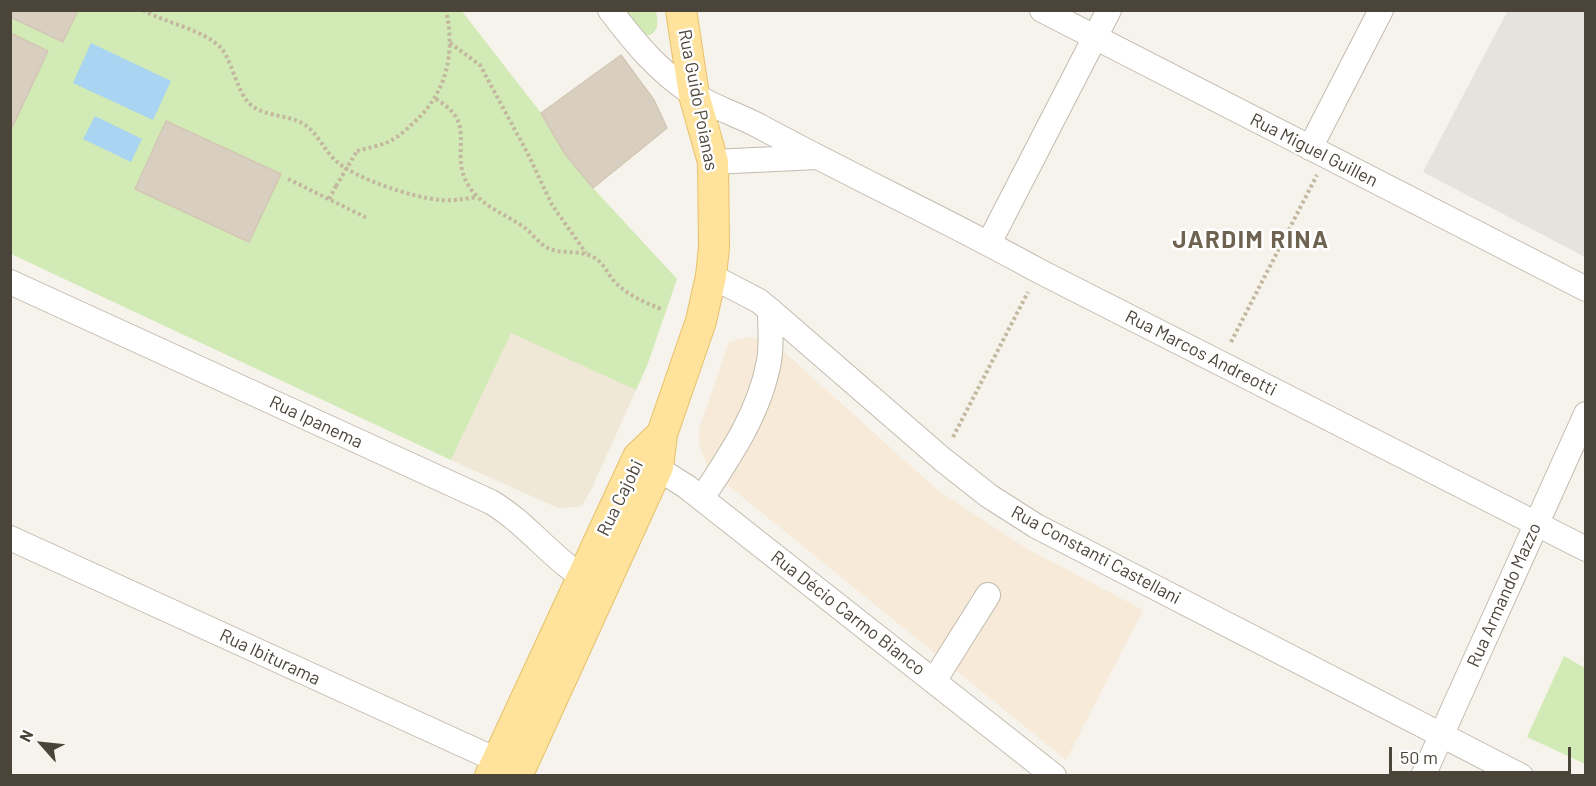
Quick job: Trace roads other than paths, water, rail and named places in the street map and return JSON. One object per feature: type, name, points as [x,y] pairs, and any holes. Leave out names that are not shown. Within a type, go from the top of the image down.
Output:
[{"type":"main road","name":"Rua Guido Poianas","points":[[662,434],[701,321],[711,276],[714,247],[713,162],[694,95],[681,10]]},
{"type":"main road","name":"Rua Cajobi","points":[[511,771],[593,583],[662,434]]},
{"type":"street","name":"Rua Marcos Andreotti","points":[[610,10],[648,58],[694,95],[989,243],[1586,549]]},
{"type":"street","name":"Rua Miguel Guillen","points":[[1042,10],[1586,289]]},
{"type":"street","points":[[989,243],[1109,10]]},
{"type":"street","points":[[1318,152],[1381,10]]},
{"type":"street","name":"Rua Marcos Andreotti","points":[[713,162],[817,157]]},
{"type":"street","name":"Rua Constanti Castellani","points":[[711,276],[759,301],[942,459],[989,496],[1036,526],[1521,776]]},
{"type":"street","name":"Rua Ipanema","points":[[10,282],[491,502],[523,524],[593,583]]},
{"type":"street","points":[[702,498],[739,441],[759,398],[769,360],[770,310]]},
{"type":"street","name":"Rua Armando Mazzo","points":[[1423,776],[1586,414]]},
{"type":"street","name":"Rua Décio Carmo Bianco","points":[[648,462],[702,498],[1054,776]]},
{"type":"street","name":"Rua Ibiturama","points":[[10,538],[511,771]]},
{"type":"street","points":[[934,681],[988,595]]},
{"type":"water","points":[[91,43],[171,81],[153,120],[73,83]]},
{"type":"water","points":[[95,116],[142,139],[131,162],[83,139]]},
{"type":"district","name":"JARDIM RINA","points":[[1251,240]]}]
